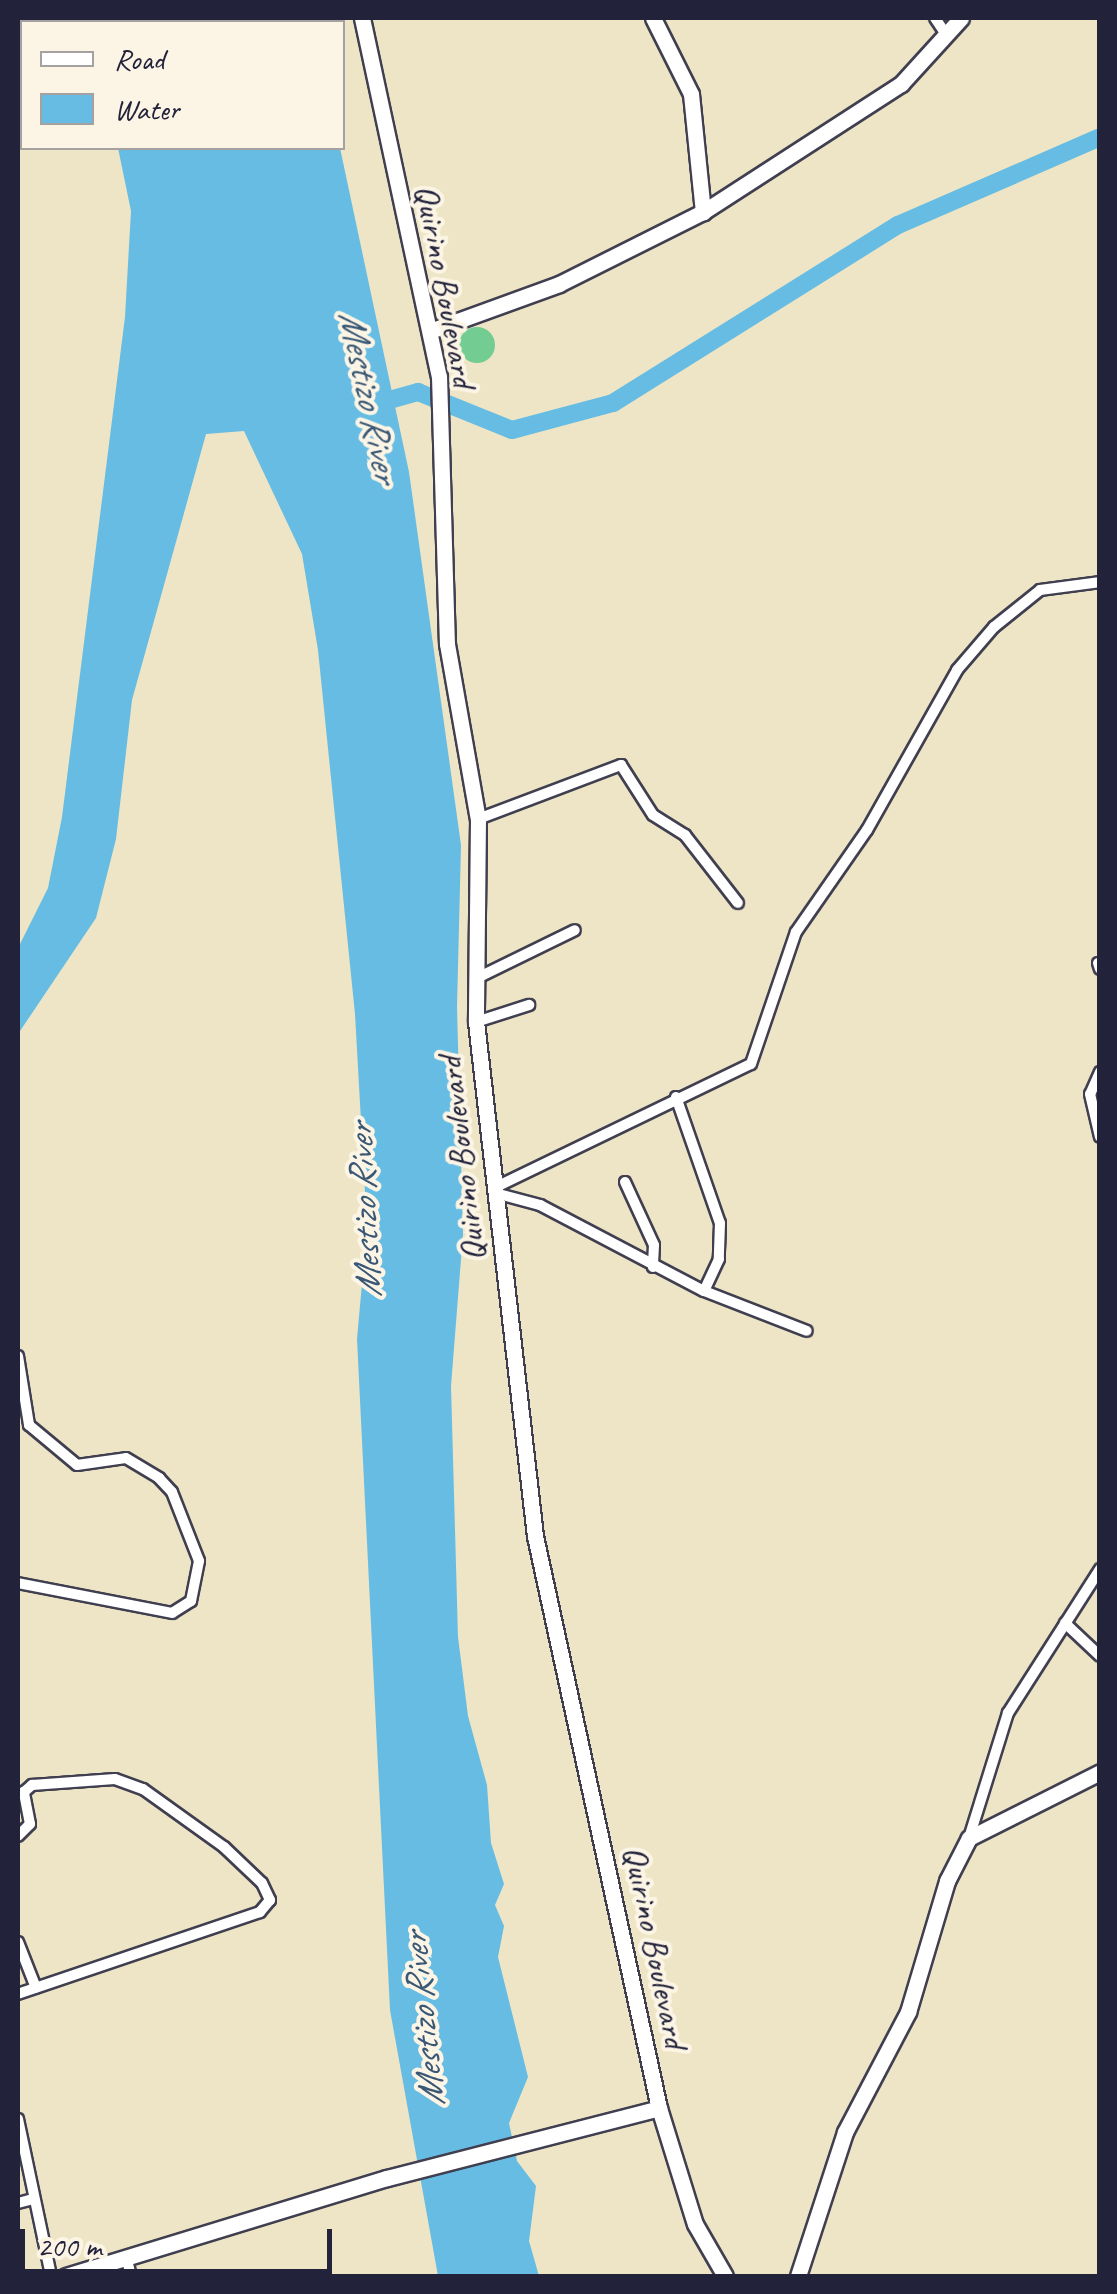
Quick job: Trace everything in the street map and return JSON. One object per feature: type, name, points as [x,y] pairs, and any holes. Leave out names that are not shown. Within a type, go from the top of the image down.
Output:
[{"type":"street","name":"Quirino Boulevard","points":[[362,18],[439,376],[447,644],[478,819],[476,1022],[536,1536],[659,2108],[695,2224],[725,2276]]},
{"type":"street","points":[[653,18],[691,94],[702,212]]},
{"type":"street","points":[[935,18],[947,36]]},
{"type":"street","points":[[430,331],[568,280],[702,212],[876,103],[961,18]]},
{"type":"street","points":[[495,1191],[676,1097],[751,1064],[796,932],[867,830],[976,645],[1040,590],[1100,582]]},
{"type":"street","points":[[478,819],[621,766],[653,815],[685,835],[738,903]]},
{"type":"street","points":[[476,980],[575,930]]},
{"type":"street","points":[[476,1022],[529,1005]]},
{"type":"street","points":[[1100,1072],[1090,1094],[1100,1137]]},
{"type":"street","points":[[676,1097],[720,1223],[719,1259],[704,1291]]},
{"type":"street","points":[[625,1182],[654,1245],[653,1267]]},
{"type":"street","points":[[495,1191],[540,1205],[704,1291],[807,1330]]},
{"type":"street","points":[[18,1356],[29,1425],[76,1466],[126,1458],[159,1478],[200,1561],[191,1601],[172,1613],[18,1583]]},
{"type":"street","points":[[798,2276],[845,2132],[908,2012],[947,1882],[969,1838],[1008,1712],[1100,1569]]},
{"type":"street","points":[[1065,1623],[1100,1656]]},
{"type":"street","points":[[969,1838],[1100,1772]]},
{"type":"street","points":[[18,1836],[30,1824],[24,1792],[32,1785],[115,1778],[143,1788],[224,1846],[262,1883],[270,1900],[260,1912],[18,1994]]},
{"type":"street","points":[[18,1942],[36,1988]]},
{"type":"street","points":[[66,2276],[129,2268],[388,2178],[659,2108]]},
{"type":"street","points":[[18,2123],[51,2276]]},
{"type":"street","points":[[18,2203],[33,2199]]},
{"type":"green space","points":[[477,327],[490,332],[495,345],[490,358],[477,363],[464,358],[459,345],[464,332]]},
{"type":"water","points":[[88,18],[314,20],[89,20]]},
{"type":"water","name":"Mestizo River","points":[[118,150],[340,150],[409,472],[461,845],[457,1007],[463,1234],[451,1386],[458,1637],[468,1716],[487,1785],[491,1843],[504,1884],[495,1905],[504,1926],[498,1957],[528,2077],[509,2123],[517,2161],[536,2186],[529,2241],[539,2276],[438,2276],[390,2010],[357,1339],[367,1228],[355,1014],[318,650],[302,554],[244,431],[206,434],[132,700],[116,839],[96,918],[18,1034],[18,948],[48,888],[62,817],[125,317],[131,211]]},
{"type":"waterway","name":"Mestizo River","points":[[375,404],[418,392],[512,430],[613,403],[898,225],[1100,137]]}]
